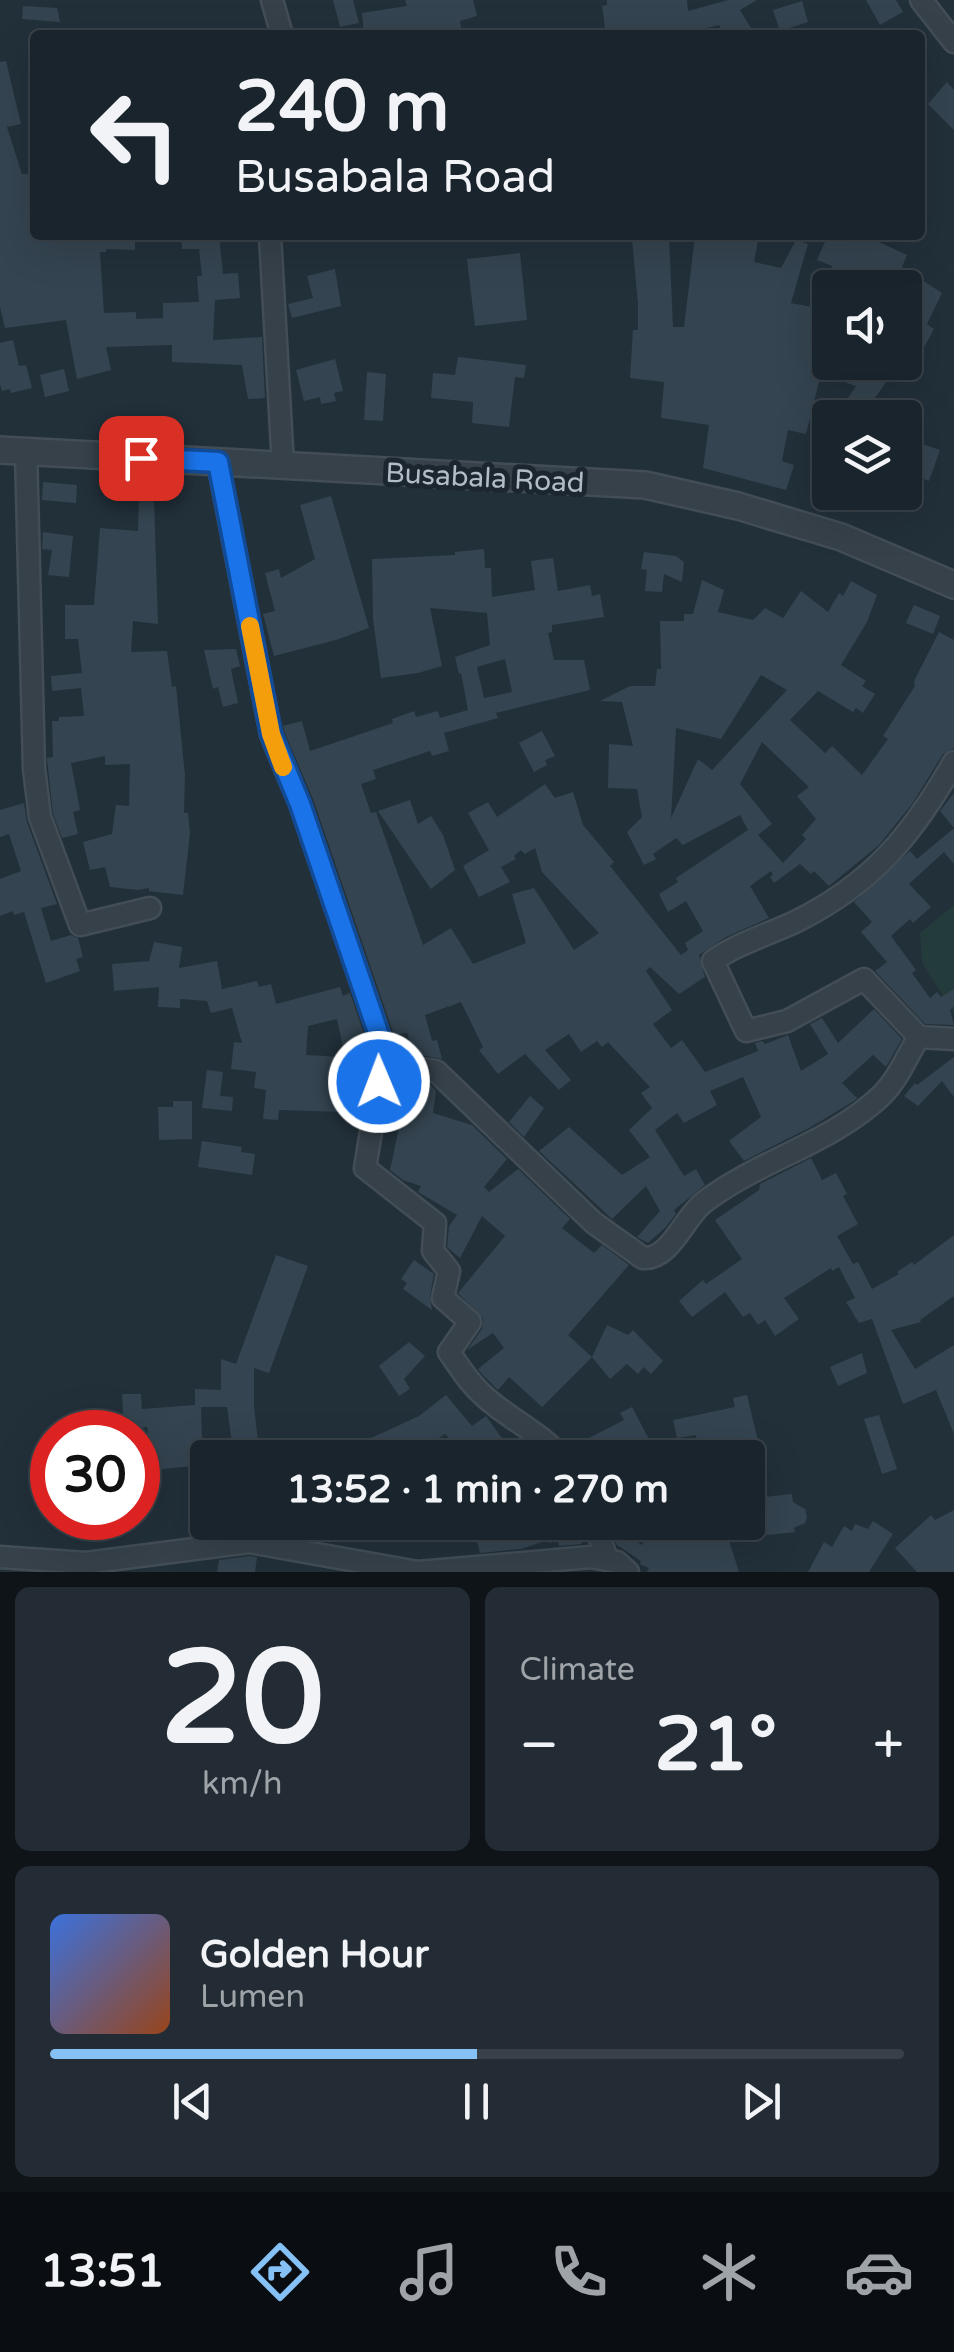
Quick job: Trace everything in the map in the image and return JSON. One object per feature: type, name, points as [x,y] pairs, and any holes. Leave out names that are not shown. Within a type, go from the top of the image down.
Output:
[{"type":"street","points":[[272,0],[281,30]]},
{"type":"street","points":[[921,0],[954,42]]},
{"type":"street","points":[[270,240],[283,466]]},
{"type":"street","points":[[13,450],[40,817],[80,925],[150,908]]},
{"type":"street","name":"Busabala Road","points":[[13,450],[644,485],[738,506],[841,537],[954,586]]},
{"type":"street","points":[[218,462],[271,734],[300,804],[382,1044],[365,1168],[436,1222],[434,1250],[450,1272],[444,1298],[470,1322],[449,1352],[469,1382],[487,1399],[545,1440]]},
{"type":"street","points":[[954,762],[924,815],[898,848],[835,900],[713,961],[746,1031],[787,1021],[864,980],[919,1037],[954,1039]]},
{"type":"street","points":[[382,1044],[416,1068],[436,1071],[594,1223],[643,1258],[652,1258],[662,1252],[701,1204],[846,1123],[881,1096],[900,1074],[919,1037]]},
{"type":"street","points":[[600,1540],[607,1559]]},
{"type":"street","points":[[0,1556],[86,1563],[249,1542],[418,1572],[591,1557],[617,1562],[628,1572]]},
{"type":"green space","points":[[954,905],[954,1013],[922,963],[920,933]]},
{"type":"building","points":[[333,0],[353,0],[359,23],[340,27]]},
{"type":"building","points":[[405,0],[473,0],[477,16],[460,21],[461,30],[364,30],[362,13],[407,6]]},
{"type":"building","points":[[607,0],[687,0],[688,11],[728,0],[757,0],[740,10],[752,30],[722,30],[719,25],[698,30],[605,30],[602,6],[607,5]]},
{"type":"building","points":[[866,0],[896,0],[903,12],[880,25]]},
{"type":"building","points":[[802,1],[808,22],[780,30],[773,10]]},
{"type":"building","points":[[23,6],[57,8],[60,22],[22,19]]},
{"type":"building","points":[[6,61],[21,124],[7,127],[22,174],[30,174],[30,240],[135,240],[135,250],[100,252],[104,313],[136,312],[136,319],[163,318],[163,303],[199,302],[199,249],[182,249],[181,240],[220,240],[223,274],[238,273],[240,298],[215,300],[213,340],[262,337],[265,398],[248,399],[242,365],[172,362],[172,345],[106,347],[111,370],[77,379],[66,320],[5,328],[0,307],[0,62]]},
{"type":"building","points":[[947,82],[954,90],[954,130],[928,104]]},
{"type":"building","points":[[632,240],[669,240],[673,327],[684,327],[695,240],[758,240],[754,262],[781,268],[796,240],[808,244],[791,303],[812,307],[812,380],[820,380],[806,434],[788,430],[782,461],[794,465],[786,490],[703,468],[709,425],[661,418],[664,382],[630,378],[633,330],[638,330]]},
{"type":"building","points":[[826,240],[875,240],[907,255],[902,267],[907,270],[831,270],[832,266],[817,260]]},
{"type":"building","points":[[520,253],[527,320],[475,326],[467,259]]},
{"type":"building","points":[[335,269],[341,306],[292,318],[288,304],[313,298],[307,276]]},
{"type":"building","points":[[922,280],[942,293],[927,324],[934,329],[922,351]]},
{"type":"building","points":[[13,340],[19,366],[26,365],[32,388],[11,393],[10,389],[2,391],[0,384],[0,343]]},
{"type":"building","points":[[458,357],[526,365],[524,378],[515,377],[509,427],[472,423],[473,402],[431,398],[433,373],[455,375]]},
{"type":"building","points":[[335,359],[343,391],[334,393],[336,401],[321,404],[320,397],[304,401],[296,370]]},
{"type":"building","points":[[64,369],[69,391],[45,397],[40,375]]},
{"type":"building","points":[[367,372],[386,374],[383,421],[364,420]]},
{"type":"building","points":[[838,380],[887,380],[874,400],[846,400],[856,386]]},
{"type":"building","points":[[922,444],[940,450],[929,481],[922,478]]},
{"type":"building","points":[[43,482],[77,485],[76,503],[42,500]]},
{"type":"building","points":[[331,496],[369,628],[274,656],[263,614],[275,611],[265,573],[279,569],[281,578],[315,559],[300,505]]},
{"type":"building","points":[[139,498],[154,499],[158,624],[133,621],[131,652],[167,651],[172,687],[176,686],[185,775],[184,813],[188,813],[190,833],[183,895],[149,888],[110,887],[105,867],[90,870],[83,842],[112,834],[116,805],[129,806],[130,764],[105,765],[105,756],[71,763],[80,810],[73,812],[78,834],[62,838],[53,814],[47,758],[53,757],[52,721],[84,716],[81,688],[52,691],[51,676],[82,673],[78,639],[65,639],[65,605],[94,605],[100,528],[138,531]]},
{"type":"building","points":[[43,532],[73,536],[69,577],[48,575],[52,550],[42,549]]},
{"type":"building","points":[[484,549],[485,568],[491,568],[492,597],[535,590],[531,561],[553,558],[558,591],[590,585],[592,596],[600,594],[604,617],[552,625],[552,632],[548,633],[554,660],[584,660],[590,690],[496,713],[498,718],[444,733],[449,751],[432,756],[430,751],[373,770],[376,779],[361,784],[371,813],[376,812],[423,945],[451,928],[473,964],[526,943],[512,894],[534,888],[574,950],[599,933],[542,872],[535,848],[525,854],[521,850],[514,856],[516,859],[501,867],[510,882],[479,897],[463,866],[489,850],[468,813],[488,802],[497,817],[545,784],[555,798],[573,792],[583,825],[614,862],[610,866],[681,955],[688,950],[685,943],[703,931],[686,901],[668,912],[659,894],[678,882],[676,878],[748,830],[740,815],[683,845],[676,838],[653,854],[656,859],[644,865],[627,832],[642,817],[637,789],[608,788],[609,744],[633,746],[622,702],[600,701],[630,686],[655,686],[657,669],[661,669],[660,621],[684,621],[684,614],[693,614],[702,580],[724,590],[718,612],[753,620],[765,608],[783,618],[801,591],[828,612],[851,581],[877,595],[867,622],[841,665],[866,681],[862,686],[875,694],[863,713],[856,708],[853,712],[818,691],[790,720],[825,753],[832,746],[862,775],[888,739],[883,736],[915,686],[939,632],[954,640],[954,748],[943,754],[912,804],[879,845],[829,886],[800,864],[774,883],[771,871],[750,886],[769,918],[726,937],[699,955],[705,977],[679,994],[650,967],[646,971],[672,1010],[653,1024],[671,1048],[682,1040],[705,1072],[758,1051],[755,1043],[765,1044],[788,1035],[801,1071],[828,1054],[810,1024],[822,1018],[838,1043],[874,1009],[902,1039],[886,1067],[873,1055],[842,1083],[857,1098],[854,1101],[744,1161],[729,1141],[761,1117],[743,1077],[710,1091],[717,1105],[684,1123],[677,1113],[655,1130],[684,1176],[696,1169],[705,1185],[674,1210],[676,1214],[665,1228],[648,1243],[637,1237],[660,1211],[646,1186],[612,1219],[539,1151],[569,1127],[622,1175],[650,1157],[629,1130],[652,1108],[641,1093],[650,1087],[608,1042],[602,1047],[597,1041],[581,1052],[569,1034],[545,1050],[571,1080],[559,1090],[525,1054],[498,1074],[479,1050],[483,1047],[461,1002],[448,1007],[446,1004],[447,1007],[425,1015],[442,1059],[420,1055],[412,1048],[407,1033],[394,1035],[313,799],[284,731],[283,726],[302,721],[310,751],[393,723],[392,719],[414,711],[416,717],[438,711],[440,718],[468,710],[455,657],[490,645],[487,613],[430,608],[442,666],[381,678],[373,619],[372,559]],"holes":[[[505,659],[512,692],[484,698],[477,667]],[[761,675],[787,690],[712,770],[698,759],[671,818],[676,728],[721,739]],[[762,742],[809,787],[797,796],[816,819],[802,835],[806,839],[783,863],[758,835],[772,824],[740,784]]]},
{"type":"building","points":[[644,552],[676,556],[684,562],[682,582],[664,574],[662,592],[645,591],[647,570],[641,569]]},
{"type":"building","points":[[914,605],[940,616],[933,634],[906,623]]},
{"type":"building","points":[[236,649],[240,666],[231,669],[238,703],[223,707],[218,687],[213,689],[204,650]]},
{"type":"building","points":[[542,731],[555,756],[534,772],[519,743]]},
{"type":"building","points":[[954,793],[954,828],[940,811]]},
{"type":"building","points":[[410,800],[418,824],[431,816],[443,835],[455,870],[431,889],[378,811]]},
{"type":"building","points":[[24,803],[27,822],[57,904],[41,908],[51,941],[71,935],[78,938],[83,957],[76,959],[80,971],[46,983],[24,912],[0,916],[0,879],[21,871],[9,834],[0,837],[0,810]]},
{"type":"building","points":[[954,828],[954,864],[944,852],[909,884],[931,907],[891,936],[916,970],[912,973],[930,998],[937,992],[941,997],[954,989],[954,1006],[950,1010],[954,1025],[925,1024],[875,971],[887,962],[861,932],[872,922],[854,902],[910,851],[917,859]]},
{"type":"building","points":[[154,942],[182,947],[179,968],[217,961],[222,989],[257,981],[259,987],[271,984],[276,1004],[340,987],[343,996],[350,993],[368,1045],[365,1084],[346,1082],[343,1112],[279,1110],[278,1120],[263,1119],[266,1090],[254,1088],[256,1072],[231,1069],[234,1042],[242,1043],[232,1008],[211,1013],[207,1001],[180,999],[180,1008],[158,1007],[159,987],[114,991],[112,964],[149,961]],"holes":[[[337,1019],[345,1057],[306,1055],[308,1026]]]},
{"type":"building","points":[[954,1057],[954,1097],[942,1081],[918,1106],[904,1096],[915,1083]]},
{"type":"building","points":[[207,1070],[223,1072],[220,1096],[233,1097],[232,1111],[202,1108]]},
{"type":"building","points":[[403,1076],[430,1084],[436,1091],[433,1113],[472,1125],[507,1159],[484,1187],[489,1192],[518,1169],[570,1219],[562,1228],[594,1253],[602,1245],[629,1265],[568,1335],[592,1357],[542,1407],[509,1377],[498,1390],[478,1369],[504,1348],[493,1333],[467,1350],[482,1329],[483,1318],[458,1293],[505,1236],[482,1216],[460,1258],[447,1247],[449,1226],[457,1215],[418,1192],[421,1186],[390,1170],[401,1118],[387,1118],[393,1079]]},
{"type":"building","points":[[530,1096],[544,1108],[524,1137],[509,1122]]},
{"type":"building","points":[[173,1101],[192,1101],[192,1139],[159,1140],[158,1107],[173,1107]]},
{"type":"building","points":[[202,1141],[242,1147],[241,1152],[255,1154],[252,1175],[198,1167]]},
{"type":"building","points":[[811,1158],[822,1180],[836,1173],[847,1194],[843,1196],[858,1224],[837,1236],[853,1264],[858,1262],[872,1289],[912,1262],[914,1265],[954,1235],[954,1296],[921,1322],[891,1330],[915,1369],[954,1345],[954,1434],[936,1390],[903,1404],[872,1319],[859,1323],[846,1302],[855,1298],[839,1267],[832,1271],[831,1268],[784,1298],[799,1319],[775,1336],[765,1320],[758,1325],[750,1313],[743,1317],[725,1292],[692,1317],[679,1301],[703,1280],[706,1284],[742,1259],[715,1220],[759,1190],[760,1184]]},
{"type":"building","points":[[276,1255],[308,1266],[269,1373],[254,1368],[258,1440],[232,1440],[227,1407],[201,1407],[202,1440],[190,1440],[190,1466],[160,1469],[160,1410],[123,1410],[122,1394],[141,1394],[142,1409],[195,1405],[195,1389],[221,1390],[221,1359],[236,1364]]},
{"type":"building","points":[[414,1260],[434,1274],[432,1310],[403,1289],[407,1283],[401,1279]]},
{"type":"building","points":[[607,1325],[628,1335],[633,1330],[663,1361],[651,1374],[644,1367],[638,1374],[627,1364],[610,1379],[592,1357]]},
{"type":"building","points":[[409,1342],[425,1356],[404,1379],[410,1389],[399,1396],[379,1366]]},
{"type":"building","points":[[862,1353],[867,1373],[838,1386],[830,1367]]},
{"type":"building","points":[[446,1395],[472,1426],[486,1416],[503,1440],[451,1440],[445,1434],[436,1440],[369,1440],[419,1416]]},
{"type":"building","points":[[747,1395],[758,1440],[697,1440],[696,1435],[677,1438],[673,1420],[735,1407],[733,1398]]},
{"type":"building","points":[[632,1407],[649,1440],[585,1440],[624,1420],[620,1413]]},
{"type":"building","points":[[879,1415],[897,1469],[882,1474],[864,1419]]},
{"type":"building","points":[[792,1494],[793,1502],[805,1509],[805,1523],[794,1528],[795,1532],[765,1534],[765,1497]]},
{"type":"building","points":[[954,1510],[954,1572],[917,1572],[895,1548],[931,1515],[935,1520]]},
{"type":"building","points":[[873,1521],[893,1534],[869,1572],[808,1572],[824,1542],[832,1547],[844,1526],[852,1531],[855,1524],[868,1529]]},
{"type":"building","points":[[477,1540],[548,1540],[521,1549],[480,1553]]},
{"type":"building","points":[[548,1540],[581,1540],[582,1544],[559,1546],[558,1541]]},
{"type":"building","points":[[615,1540],[634,1540],[642,1545],[644,1540],[729,1540],[739,1572],[647,1572],[649,1568]]},
{"type":"building","points":[[257,1557],[255,1572],[217,1572],[219,1560]]},
{"type":"slow traffic","points":[[250,626],[271,734],[283,767]]},
{"type":"route","points":[[141,458],[218,462],[271,734],[300,804],[382,1044],[379,1082]]}]
